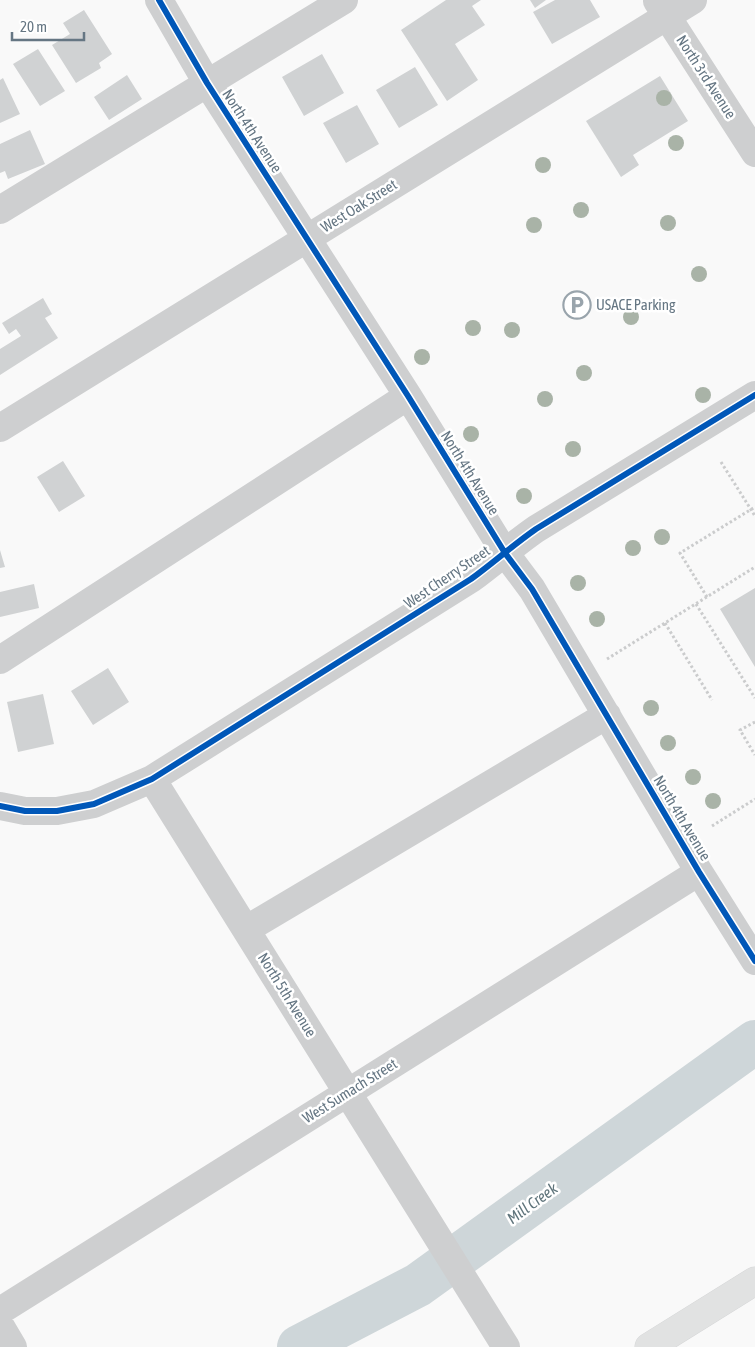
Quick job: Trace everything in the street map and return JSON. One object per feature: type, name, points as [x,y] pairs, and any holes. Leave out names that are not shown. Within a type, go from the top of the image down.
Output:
[{"type":"main road","points":[[649,1347],[755,1281]]},
{"type":"street","name":"North 4th Avenue","points":[[159,0],[207,83],[408,396],[505,553],[532,589],[699,872],[755,961]]},
{"type":"street","points":[[0,210],[344,0]]},
{"type":"street","name":"West Oak Street","points":[[0,428],[306,238],[662,8],[693,0]]},
{"type":"street","name":"North 3rd Avenue","points":[[662,8],[755,154]]},
{"type":"street","name":"West Cherry Street","points":[[152,779],[471,579],[536,529],[755,395]]},
{"type":"street","points":[[0,660],[408,396]]},
{"type":"street","points":[[247,929],[607,715]]},
{"type":"street","points":[[0,806],[26,811],[57,811],[94,804],[152,779]]},
{"type":"street","name":"North 5th Avenue","points":[[152,779],[506,1347]]},
{"type":"street","name":"West Sumach Street","points":[[5,1330],[348,1092],[699,872]]},
{"type":"path","points":[[720,462],[755,516]]},
{"type":"path","points":[[707,597],[680,553],[755,507]]},
{"type":"path","points":[[607,659],[755,567]]},
{"type":"path","points":[[696,604],[755,698]]},
{"type":"path","points":[[665,623],[712,700]]},
{"type":"path","points":[[755,722],[740,730],[755,755]]},
{"type":"path","points":[[712,826],[755,798]]},
{"type":"building","points":[[446,0],[481,0],[472,6],[485,25],[455,44],[478,80],[447,101],[401,30]]},
{"type":"building","points":[[530,0],[546,0],[535,8]]},
{"type":"building","points":[[555,0],[590,0],[600,17],[552,44],[533,12]]},
{"type":"building","points":[[84,10],[112,54],[99,63],[101,68],[76,83],[52,45],[70,34],[63,23]]},
{"type":"building","points":[[38,49],[65,91],[40,106],[13,64]]},
{"type":"building","points":[[322,54],[344,93],[304,116],[282,77]]},
{"type":"building","points":[[415,67],[438,105],[399,128],[376,90]]},
{"type":"building","points":[[127,75],[142,99],[109,120],[94,97]]},
{"type":"building","points":[[660,76],[688,121],[633,155],[639,165],[621,177],[586,121]]},
{"type":"building","points":[[3,78],[20,114],[0,123],[0,80]]},
{"type":"building","points":[[357,105],[379,144],[346,163],[323,123]]},
{"type":"building","points":[[30,130],[45,164],[8,179],[5,171],[0,173],[0,144]]},
{"type":"building","points":[[43,298],[52,314],[45,318],[58,338],[0,375],[0,349],[21,336],[16,329],[9,334],[2,323]]},
{"type":"building","points":[[63,461],[85,496],[59,512],[37,477]]},
{"type":"building","points":[[0,550],[5,567],[0,568]]},
{"type":"building","points":[[34,584],[39,608],[0,617],[0,592]]},
{"type":"building","points":[[755,588],[755,667],[720,609]]},
{"type":"building","points":[[108,668],[129,702],[93,725],[71,691]]},
{"type":"building","points":[[43,694],[54,744],[18,752],[7,702]]},
{"type":"waterway","name":"Mill Creek","points":[[299,1347],[418,1285],[755,1042]]},
{"type":"cycle path","points":[[159,0],[207,83],[408,396],[505,553],[532,589],[699,872],[755,961]]},
{"type":"cycle path","points":[[0,806],[25,811],[57,811],[94,804],[152,779],[471,579],[536,529],[755,395]]},
{"type":"place","name":"USACE Parking","points":[[577,305]]}]
